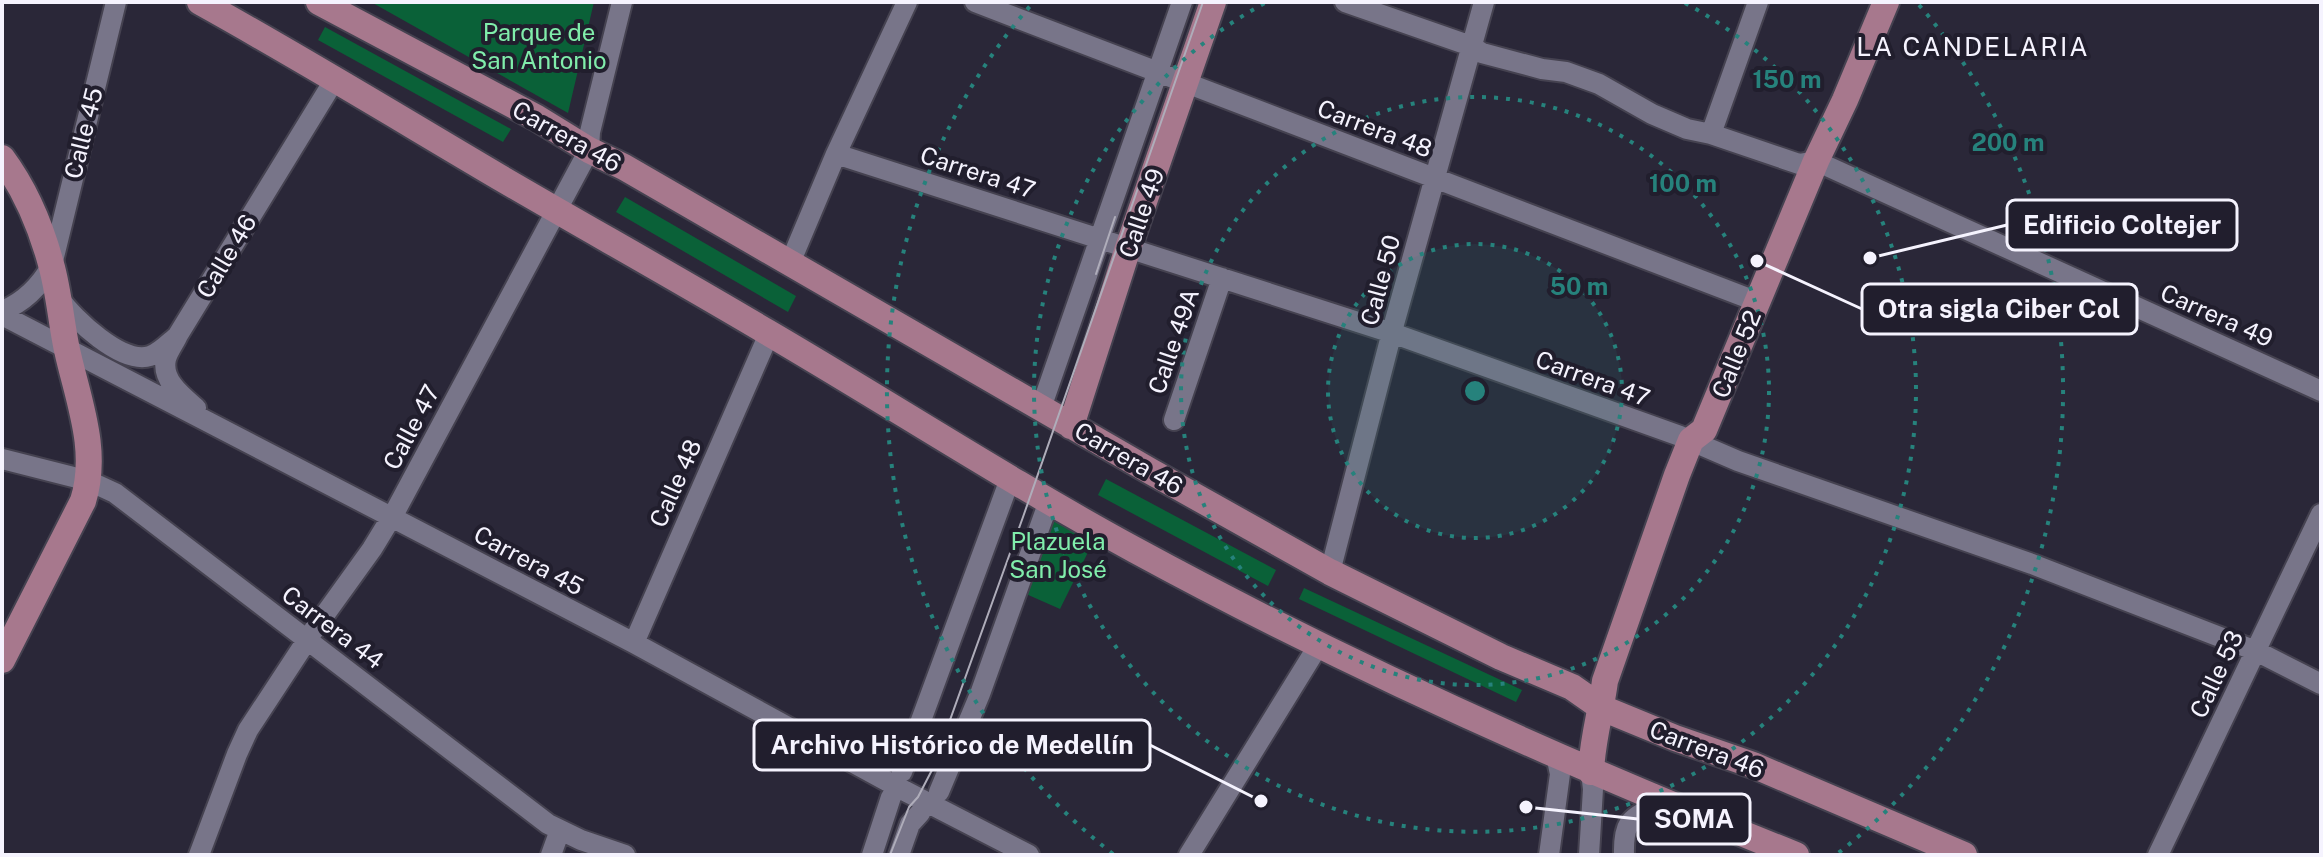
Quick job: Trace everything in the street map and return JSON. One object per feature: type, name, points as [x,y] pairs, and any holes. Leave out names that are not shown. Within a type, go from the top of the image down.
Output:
[{"type":"main road","points":[[200,2],[1132,548],[1318,646],[1477,721],[1662,802],[1796,855]]},
{"type":"main road","name":"Calle 49","points":[[1071,426],[1128,248],[1213,2]]},
{"type":"main road","name":"Calle 52","points":[[1591,772],[1605,681],[1615,646],[1677,475],[1691,440],[1704,430],[1758,302],[1822,164],[1886,2]]},
{"type":"main road","name":"Carrera 46","points":[[320,3],[624,167],[1330,572],[1501,657],[1572,687],[1602,708],[1753,765],[1964,855]]},
{"type":"main road","points":[[2,158],[36,219],[52,265]]},
{"type":"main road","name":"Calle 45","points":[[52,265],[67,349],[89,443],[89,481]]},
{"type":"main road","points":[[2,660],[75,518],[89,481]]},
{"type":"street","name":"Calle 45","points":[[2,313],[36,289],[52,265],[116,2]]},
{"type":"street","name":"Calle 47","points":[[199,855],[248,730],[391,517],[589,150],[590,132],[622,2]]},
{"type":"street","points":[[790,263],[836,154],[907,2]]},
{"type":"street","name":"Carrera 48","points":[[975,2],[1758,302]]},
{"type":"street","name":"Calle 49","points":[[1041,408],[1182,2]]},
{"type":"street","name":"Carrera 49","points":[[1345,2],[1471,46],[1482,53],[1566,72],[1599,84],[1669,122],[1700,133],[1799,164],[1822,164],[2321,391]]},
{"type":"street","name":"Calle 50","points":[[1330,572],[1392,333],[1484,2]]},
{"type":"street","points":[[1711,134],[1758,2]]},
{"type":"street","name":"Calle 46","points":[[218,427],[180,395],[166,372],[166,359],[335,79]]},
{"type":"street","name":"Carrera 47","points":[[836,154],[1392,333],[1691,440],[1738,461],[2032,564],[2256,651],[2321,684]]},
{"type":"street","name":"Calle 49A","points":[[1174,420],[1222,278]]},
{"type":"street","points":[[58,297],[88,329],[129,355],[151,355],[178,335]]},
{"type":"street","name":"Carrera 45","points":[[2,313],[634,643],[1029,855]]},
{"type":"street","name":"Calle 48","points":[[634,643],[765,343]]},
{"type":"street","name":"Carrera 44","points":[[2,459],[89,481],[115,493],[548,824],[581,840],[625,855]]},
{"type":"street","points":[[902,772],[1010,479]]},
{"type":"street","points":[[939,792],[980,694],[1049,501]]},
{"type":"street","name":"Calle 53","points":[[2158,855],[2321,514]]},
{"type":"street","points":[[1189,855],[1318,646]]},
{"type":"street","points":[[1549,855],[1560,774],[1556,755]]},
{"type":"street","points":[[1589,855],[1593,789],[1591,772]]},
{"type":"street","points":[[872,855],[891,797]]},
{"type":"street","points":[[1624,855],[1626,827],[1633,819],[1662,802]]},
{"type":"street","points":[[899,855],[910,824],[920,813]]},
{"type":"street","points":[[551,855],[560,830]]},
{"type":"green space","name":"Parque de San Antonio","points":[[371,2],[594,2],[568,113]]},
{"type":"green space","points":[[325,27],[511,129],[503,142],[318,40]]},
{"type":"green space","points":[[625,197],[796,296],[788,312],[616,212]]},
{"type":"green space","points":[[1106,479],[1276,570],[1268,586],[1098,495]]},
{"type":"green space","name":"Plazuela San José","points":[[1045,512],[1094,540],[1060,609],[1017,590]]},
{"type":"green space","points":[[1304,588],[1522,690],[1516,702],[1299,599]]},
{"type":"tram line","points":[[890,855],[909,807],[932,770],[1203,2]]},
{"type":"tram line","points":[[1096,274],[1115,217]]},
{"type":"place","name":"Edificio Coltejer","points":[[1870,258]]},
{"type":"place","name":"Otra sigla Ciber Col","points":[[1757,261]]},
{"type":"place","name":"Archivo Histórico de Medellín","points":[[1261,801]]},
{"type":"place","name":"SOMA","points":[[1526,807]]},
{"type":"district","name":"LA CANDELARIA","points":[[1973,46]]}]
